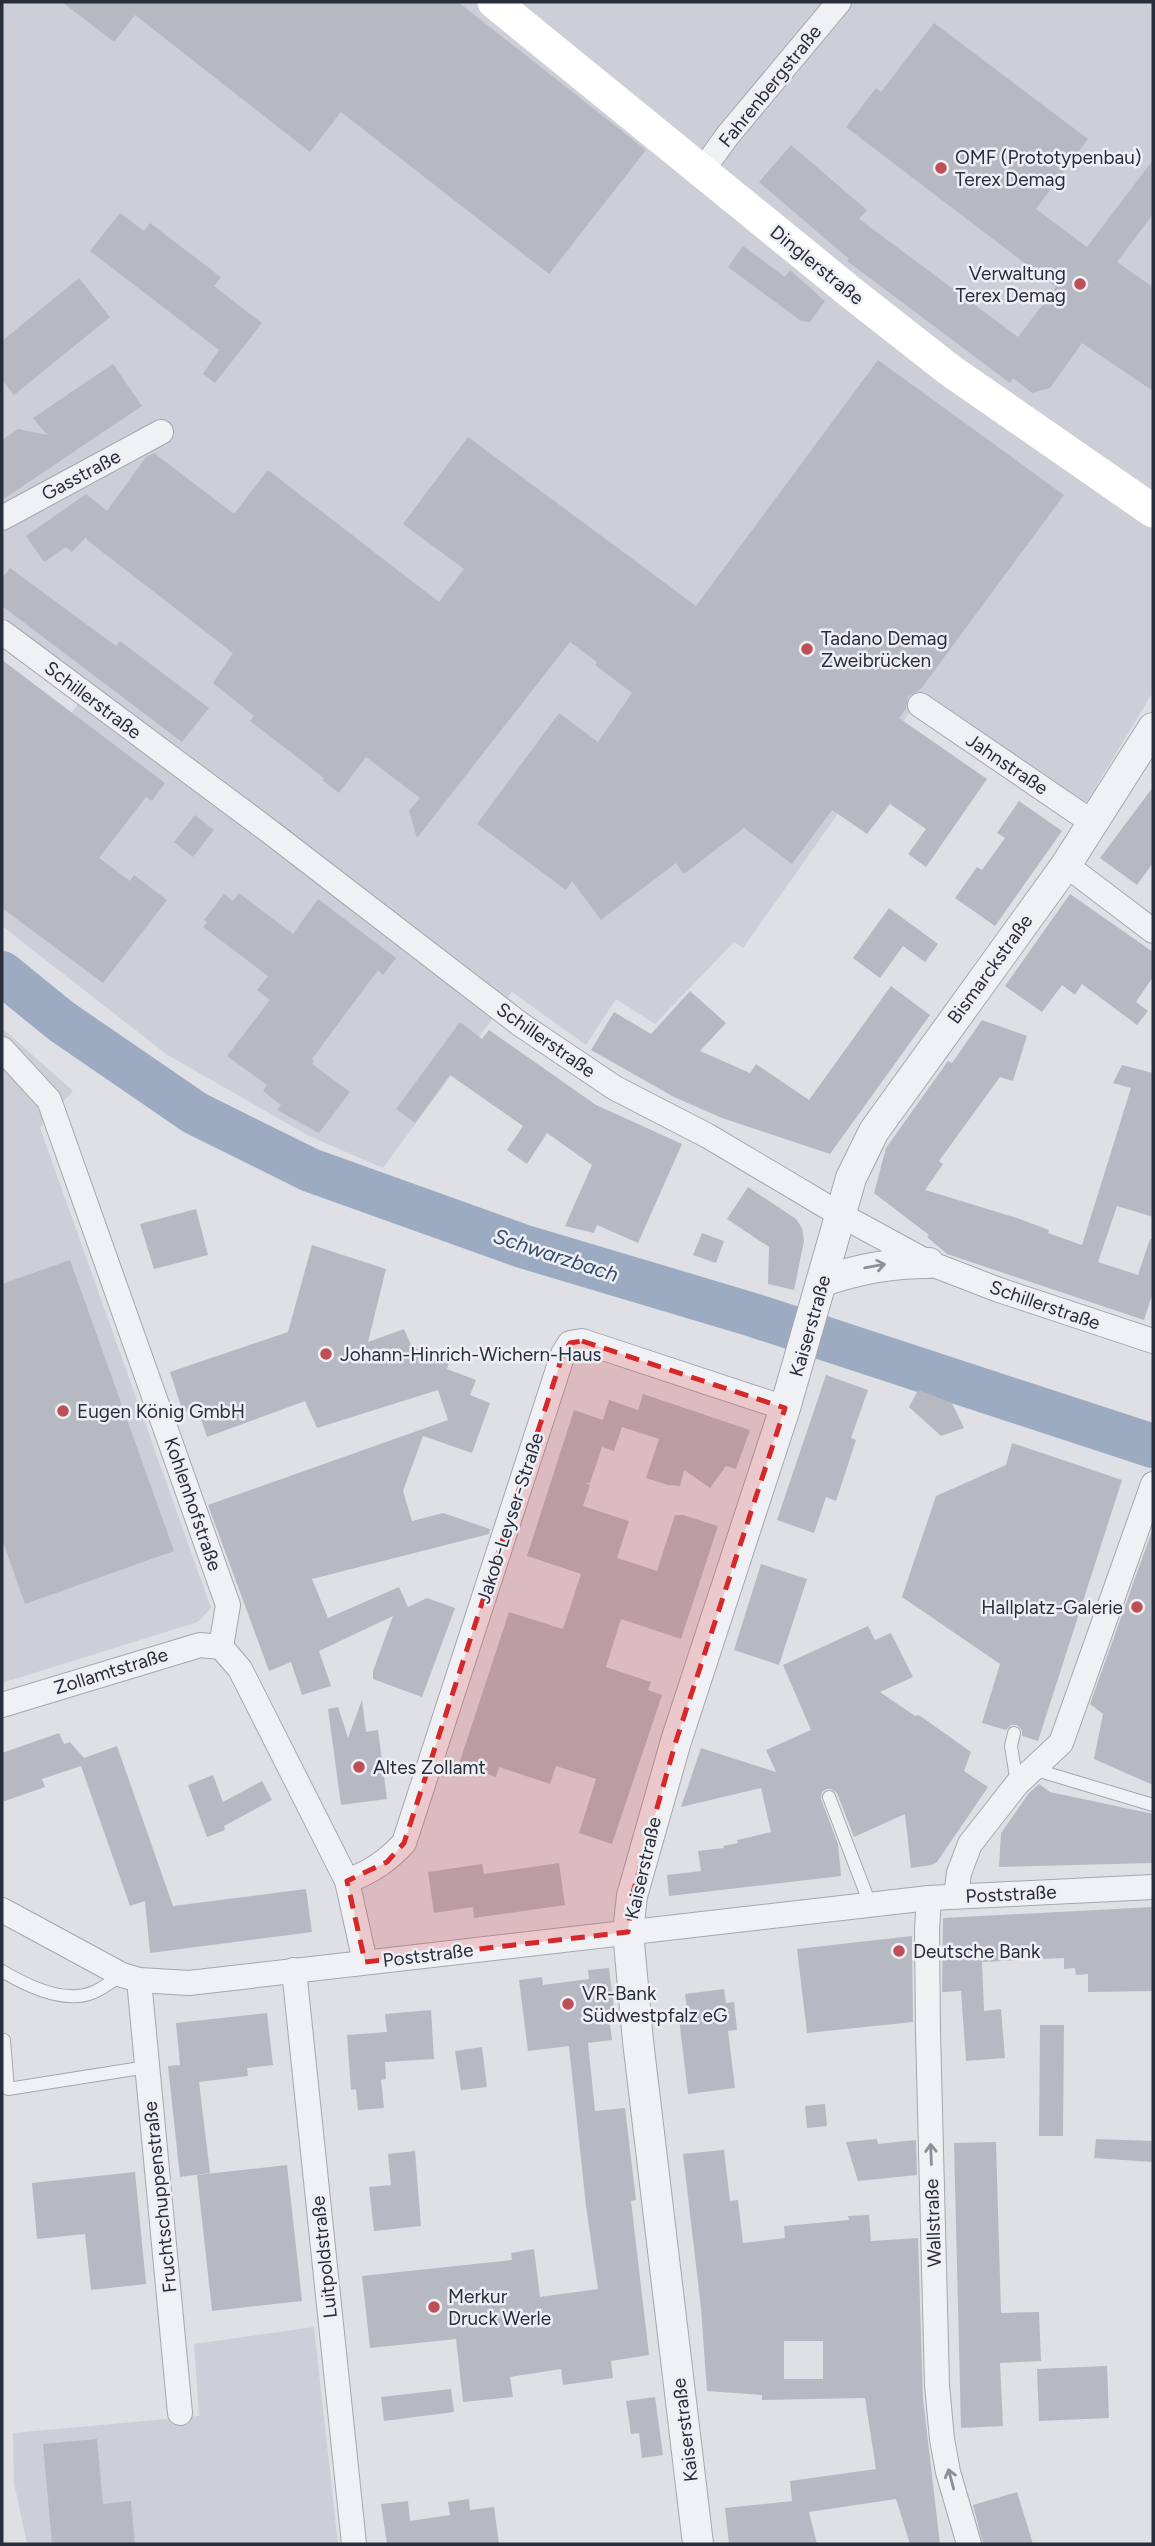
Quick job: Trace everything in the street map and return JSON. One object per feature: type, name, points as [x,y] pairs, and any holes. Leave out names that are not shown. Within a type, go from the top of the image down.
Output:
[{"type":"main road","name":"Dinglerstraße","points":[[494,2],[847,290],[951,371],[1153,511]]},
{"type":"street","name":"Fahrenbergstraße","points":[[702,171],[728,135],[839,2]]},
{"type":"street","name":"Gasstraße","points":[[2,518],[161,432]]},
{"type":"street","name":"Schillerstraße","points":[[2,632],[269,831],[520,1024],[615,1088],[754,1161],[841,1215],[929,1263],[999,1290],[1153,1341]]},
{"type":"street","name":"Jahnstraße","points":[[920,705],[1093,823]]},
{"type":"street","name":"Bismarckstraße","points":[[841,1215],[851,1178],[874,1131],[1066,864],[1153,728]]},
{"type":"street","points":[[1066,864],[1153,931]]},
{"type":"street","name":"Kohlenhofstraße","points":[[2,1049],[49,1100],[228,1605],[222,1647]]},
{"type":"street","name":"Kaiserstraße","points":[[698,2544],[638,2041],[628,1932],[632,1896],[672,1754],[799,1364],[841,1215]]},
{"type":"street","points":[[822,1285],[874,1266],[929,1263]]},
{"type":"street","name":"Jakob-Leyser-Straße","points":[[347,1881],[387,1862],[404,1843],[563,1354],[570,1342],[582,1341],[785,1408]]},
{"type":"street","points":[[956,1896],[958,1873],[970,1844],[1025,1777],[1061,1743],[1153,1484]]},
{"type":"street","name":"Zollamtstraße","points":[[2,1705],[200,1644],[222,1647]]},
{"type":"street","points":[[222,1647],[240,1669],[347,1881],[365,1962]]},
{"type":"street","name":"Poststraße","points":[[2,1910],[131,1977],[190,1983],[929,1898],[1153,1887]]},
{"type":"street","name":"Wallstraße","points":[[929,1898],[928,2032],[937,2385],[948,2472],[969,2544]]},
{"type":"street","name":"Luitpoldstraße","points":[[294,1970],[354,2544]]},
{"type":"street","name":"Fruchtschuppenstraße","points":[[131,1977],[147,2067],[180,2413]]},
{"type":"lane","points":[[1014,1733],[1011,1746],[1025,1777],[1153,1805]]},
{"type":"lane","points":[[829,1797],[870,1904]]},
{"type":"lane","points":[[2,1971],[15,1979],[62,1996],[93,1993],[131,1977]]},
{"type":"lane","points":[[4,2040],[8,2089],[147,2067]]},
{"type":"highlighted area","points":[[582,1341],[785,1408],[676,1741],[632,1896],[628,1932],[365,1962],[347,1881],[387,1862],[404,1843],[563,1354],[570,1343]]},
{"type":"shaded area","name":"Tadano Demag Zweibrücken","points":[[2,2],[1153,2],[1153,692],[1086,803],[924,692],[743,948],[734,942],[655,1024],[616,999],[586,1045],[512,992],[383,1168],[309,1136],[166,1054],[2,926],[2,807],[92,685],[2,616]]},
{"type":"shaded area","points":[[2,1028],[73,1091],[40,1128],[211,1608],[198,1622],[2,1683]]},
{"type":"shaded area","points":[[314,2327],[338,2544],[27,2544],[14,2483],[13,2433],[199,2416],[194,2344]]},
{"type":"building","points":[[62,2],[458,2],[646,150],[549,274],[341,112],[310,152],[135,15],[114,42]]},
{"type":"building","points":[[934,23],[1088,139],[1036,209],[1087,247],[1153,160],[1153,214],[1117,262],[1153,287],[1153,391],[1082,343],[1050,388],[1032,393],[1013,378],[1010,383],[847,261],[849,259],[759,182],[791,145],[867,210],[859,219],[1018,337],[1056,287],[846,127],[876,88],[881,92]]},
{"type":"building","points":[[120,213],[144,231],[150,223],[221,277],[214,286],[262,323],[215,383],[203,374],[219,350],[90,251]]},
{"type":"building","points":[[743,246],[785,277],[790,270],[825,301],[810,322],[801,321],[728,267]]},
{"type":"building","points":[[79,278],[110,317],[14,395],[2,380],[2,341]]},
{"type":"building","points":[[878,360],[1064,495],[920,690],[908,696],[906,709],[899,718],[987,779],[926,867],[908,854],[926,829],[890,804],[867,834],[832,810],[792,864],[744,828],[684,874],[676,863],[601,920],[572,881],[566,890],[477,824],[559,713],[598,742],[632,693],[570,642],[417,838],[409,811],[420,798],[366,757],[339,793],[322,780],[324,778],[250,721],[254,716],[213,683],[233,653],[86,537],[72,552],[66,547],[44,562],[26,536],[86,494],[107,511],[146,457],[154,453],[234,514],[268,470],[439,602],[464,569],[403,524],[468,437],[696,606]]},
{"type":"building","points":[[113,364],[142,406],[2,500],[2,440],[18,429],[47,435],[33,418]]},
{"type":"building","points":[[10,568],[116,646],[120,641],[209,708],[182,742],[2,606],[2,579]]},
{"type":"building","points":[[2,660],[165,783],[152,801],[146,797],[99,858],[130,881],[134,875],[167,900],[103,983],[2,908]]},
{"type":"building","points":[[1153,787],[1153,863],[1137,885],[1100,858]]},
{"type":"building","points":[[1019,801],[1062,831],[995,926],[955,898],[977,867],[982,870],[1005,838],[997,833]]},
{"type":"building","points":[[195,815],[214,830],[193,857],[174,842]]},
{"type":"building","points":[[239,893],[293,934],[318,899],[396,958],[383,975],[378,970],[312,1059],[312,1064],[350,1092],[319,1133],[277,1110],[281,1105],[263,1091],[267,1085],[227,1056],[270,1000],[257,990],[268,976],[203,927],[207,922],[204,920],[224,894],[233,901]]},
{"type":"building","points":[[1070,894],[1153,952],[1153,977],[1136,1002],[1148,1011],[1137,1025],[1082,984],[1075,995],[1062,985],[1042,1012],[1005,986]]},
{"type":"building","points":[[889,908],[938,944],[925,962],[903,946],[880,978],[853,958]]},
{"type":"building","points":[[891,986],[930,1015],[830,1154],[722,1118],[674,1097],[591,1050],[614,1012],[651,1034],[690,991],[726,1023],[700,1051],[750,1073],[756,1064],[809,1100]]},
{"type":"building","points":[[982,1020],[1027,1036],[1013,1081],[1000,1077],[939,1161],[943,1164],[925,1190],[1017,1218],[1082,1245],[1131,1088],[1113,1083],[1122,1065],[1153,1073],[1153,1217],[1117,1206],[1098,1262],[1138,1275],[1150,1239],[1153,1239],[1153,1292],[1144,1320],[947,1254],[927,1237],[929,1235],[874,1193],[886,1148],[948,1061],[952,1063]]},
{"type":"building","points":[[460,1022],[482,1039],[489,1030],[596,1105],[682,1144],[638,1243],[597,1225],[594,1233],[565,1226],[592,1165],[547,1133],[527,1164],[507,1150],[523,1126],[450,1075],[415,1123],[396,1109]]},
{"type":"building","points":[[748,1187],[796,1219],[802,1228],[804,1241],[794,1290],[768,1284],[769,1247],[727,1219]]},
{"type":"building","points":[[196,1209],[208,1255],[154,1269],[140,1224]]},
{"type":"building","points":[[702,1233],[724,1241],[716,1263],[693,1255]]},
{"type":"building","points":[[312,1245],[386,1269],[368,1342],[404,1329],[412,1347],[450,1361],[447,1369],[476,1380],[470,1395],[490,1403],[472,1453],[423,1436],[403,1491],[412,1521],[443,1513],[490,1529],[489,1534],[312,1579],[328,1618],[399,1587],[408,1607],[427,1598],[455,1608],[422,1697],[373,1679],[373,1671],[393,1616],[319,1651],[331,1686],[302,1695],[291,1662],[269,1671],[208,1505],[448,1420],[438,1390],[317,1428],[305,1401],[207,1437],[197,1407],[183,1412],[170,1372],[288,1332]]},
{"type":"building","name":"Eugen König GmbH","points":[[70,1260],[174,1551],[25,1604],[2,1539],[2,1284]]},
{"type":"building","points":[[826,1375],[868,1390],[851,1438],[856,1440],[836,1501],[826,1497],[814,1533],[777,1520]]},
{"type":"building","points":[[918,1390],[952,1403],[964,1428],[941,1436],[909,1407]]},
{"type":"building","points":[[643,1394],[750,1430],[736,1469],[726,1466],[710,1488],[684,1470],[680,1486],[646,1478],[659,1439],[622,1427],[614,1451],[602,1447],[590,1483],[585,1483],[590,1485],[583,1506],[629,1521],[617,1558],[657,1571],[675,1515],[718,1526],[681,1639],[621,1619],[606,1667],[651,1682],[648,1690],[662,1695],[612,1844],[579,1833],[596,1779],[556,1766],[550,1784],[499,1767],[496,1777],[459,1764],[509,1612],[563,1629],[581,1574],[527,1556],[574,1410],[603,1420],[609,1400],[638,1410]]},
{"type":"building","points":[[1012,1443],[1122,1480],[1038,1741],[1022,1736],[1022,1730],[1017,1725],[1011,1725],[1006,1730],[982,1723],[1000,1664],[902,1597],[936,1496],[1006,1465]]},
{"type":"building","name":"Hallplatz-Galerie","points":[[1153,1528],[1153,1785],[1094,1759],[1103,1714],[1090,1704]]},
{"type":"building","points":[[761,1564],[807,1579],[779,1665],[734,1650]]},
{"type":"building","points":[[868,1626],[875,1640],[891,1633],[913,1677],[880,1692],[915,1716],[919,1715],[971,1752],[964,1771],[988,1787],[937,1862],[911,1868],[905,1814],[854,1837],[837,1793],[827,1789],[822,1792],[821,1799],[838,1844],[841,1876],[669,1896],[667,1875],[701,1871],[698,1851],[724,1848],[723,1846],[738,1843],[737,1840],[771,1832],[761,1788],[681,1807],[701,1748],[776,1772],[766,1750],[811,1730],[783,1665]]},
{"type":"building","name":"Altes Zollamt","points":[[362,1700],[366,1732],[378,1730],[387,1799],[341,1805],[328,1709],[338,1707],[348,1738]]},
{"type":"building","points":[[59,1733],[64,1744],[70,1742],[84,1758],[117,1746],[173,1906],[306,1889],[312,1932],[150,1953],[145,1901],[130,1906],[81,1766],[42,1779],[45,1787],[2,1802],[2,1753]]},
{"type":"building","points":[[213,1775],[223,1802],[262,1781],[272,1800],[224,1826],[225,1830],[207,1837],[188,1785]]},
{"type":"building","points":[[1039,1784],[1050,1792],[1153,1814],[1153,1863],[999,1867],[1001,1833],[1029,1793]]},
{"type":"building","points":[[559,1863],[565,1905],[474,1918],[473,1907],[434,1913],[428,1872],[482,1864],[484,1874]]},
{"type":"building","points":[[1153,1907],[1153,1991],[1088,1992],[1088,1974],[1076,1975],[1075,1968],[1064,1969],[1064,1958],[982,1962],[984,2011],[1001,2009],[1005,2058],[966,2061],[961,1991],[942,1992],[943,1918]]},
{"type":"building","points":[[912,1936],[913,2022],[807,2033],[797,1949]]},
{"type":"building","points":[[609,1968],[616,2024],[610,2024],[612,2040],[588,2043],[595,2111],[625,2108],[636,2200],[631,2201],[649,2355],[611,2361],[613,2378],[563,2385],[561,2369],[510,2377],[513,2397],[463,2402],[456,2339],[370,2348],[362,2276],[512,2260],[511,2253],[534,2249],[540,2297],[598,2289],[569,2046],[528,2051],[519,1980],[542,1977],[543,1985],[589,1979],[588,1970]]},
{"type":"building","points":[[724,1989],[726,2003],[734,2002],[737,2030],[728,2031],[735,2088],[688,2094],[679,2019],[688,2018],[685,1994]]},
{"type":"building","points":[[431,2010],[434,2059],[385,2062],[386,2079],[381,2080],[384,2108],[358,2110],[356,2089],[351,2090],[347,2035],[387,2032],[385,2014]]},
{"type":"building","points":[[267,2013],[273,2065],[247,2068],[248,2076],[199,2082],[210,2173],[180,2177],[168,2066],[180,2065],[176,2023]]},
{"type":"building","points":[[1040,2025],[1064,2025],[1063,2136],[1039,2136]]},
{"type":"building","points":[[482,2047],[487,2087],[461,2090],[455,2051]]},
{"type":"building","points":[[825,2104],[827,2126],[807,2128],[805,2106]]},
{"type":"building","points":[[877,2139],[878,2144],[916,2140],[917,2175],[858,2181],[846,2142]]},
{"type":"building","points":[[1096,2139],[1153,2141],[1153,2162],[1094,2158]]},
{"type":"building","points":[[996,2142],[1001,2313],[1039,2312],[1041,2361],[1000,2363],[1003,2426],[961,2428],[954,2143]]},
{"type":"building","points":[[724,2150],[730,2201],[738,2200],[743,2243],[785,2238],[784,2226],[849,2220],[848,2216],[869,2215],[871,2241],[918,2238],[923,2399],[940,2544],[910,2544],[896,2499],[809,2512],[817,2544],[729,2544],[725,2508],[792,2501],[790,2481],[876,2469],[865,2398],[762,2400],[762,2395],[707,2391],[701,2308],[683,2154]],"holes":[[[784,2341],[823,2341],[823,2379],[784,2379]]]},
{"type":"building","points":[[415,2151],[421,2226],[374,2231],[369,2187],[391,2185],[388,2154]]},
{"type":"building","points":[[287,2165],[302,2301],[212,2311],[197,2175]]},
{"type":"building","points":[[135,2172],[146,2284],[91,2290],[85,2234],[37,2239],[32,2183]]},
{"type":"building","points":[[1107,2366],[1109,2418],[1039,2421],[1037,2369]]},
{"type":"building","points":[[451,2389],[454,2412],[384,2421],[381,2397]]},
{"type":"building","points":[[655,2397],[663,2455],[642,2458],[639,2433],[631,2434],[626,2401]]},
{"type":"building","points":[[97,2439],[103,2504],[131,2501],[135,2544],[52,2544],[43,2444]]},
{"type":"building","points":[[1017,2492],[1033,2544],[983,2544],[973,2505]]},
{"type":"building","points":[[469,2499],[470,2510],[494,2507],[499,2544],[387,2544],[381,2504],[408,2501],[410,2521],[450,2515],[448,2502]]},
{"type":"waterway","name":"Schwarzbach","points":[[2,973],[61,1021],[195,1113],[310,1170],[522,1246],[753,1315],[1153,1446]]},
{"type":"place","name":"OMF (Prototypenbau) Terex Demag","points":[[941,168]]},
{"type":"place","name":"Verwaltung Terex Demag","points":[[1080,284]]},
{"type":"place","name":"Tadano Demag Zweibrücken","points":[[807,649]]},
{"type":"place","name":"Johann-Hinrich-Wichern-Haus","points":[[326,1354]]},
{"type":"place","name":"Eugen König GmbH","points":[[63,1411]]},
{"type":"place","name":"Hallplatz-Galerie","points":[[1137,1607]]},
{"type":"place","name":"Altes Zollamt","points":[[359,1767]]},
{"type":"place","name":"Deutsche Bank","points":[[899,1951]]},
{"type":"place","name":"VR-Bank Südwestpfalz eG","points":[[568,2004]]},
{"type":"place","name":"Merkur Druck Werle","points":[[434,2307]]}]
